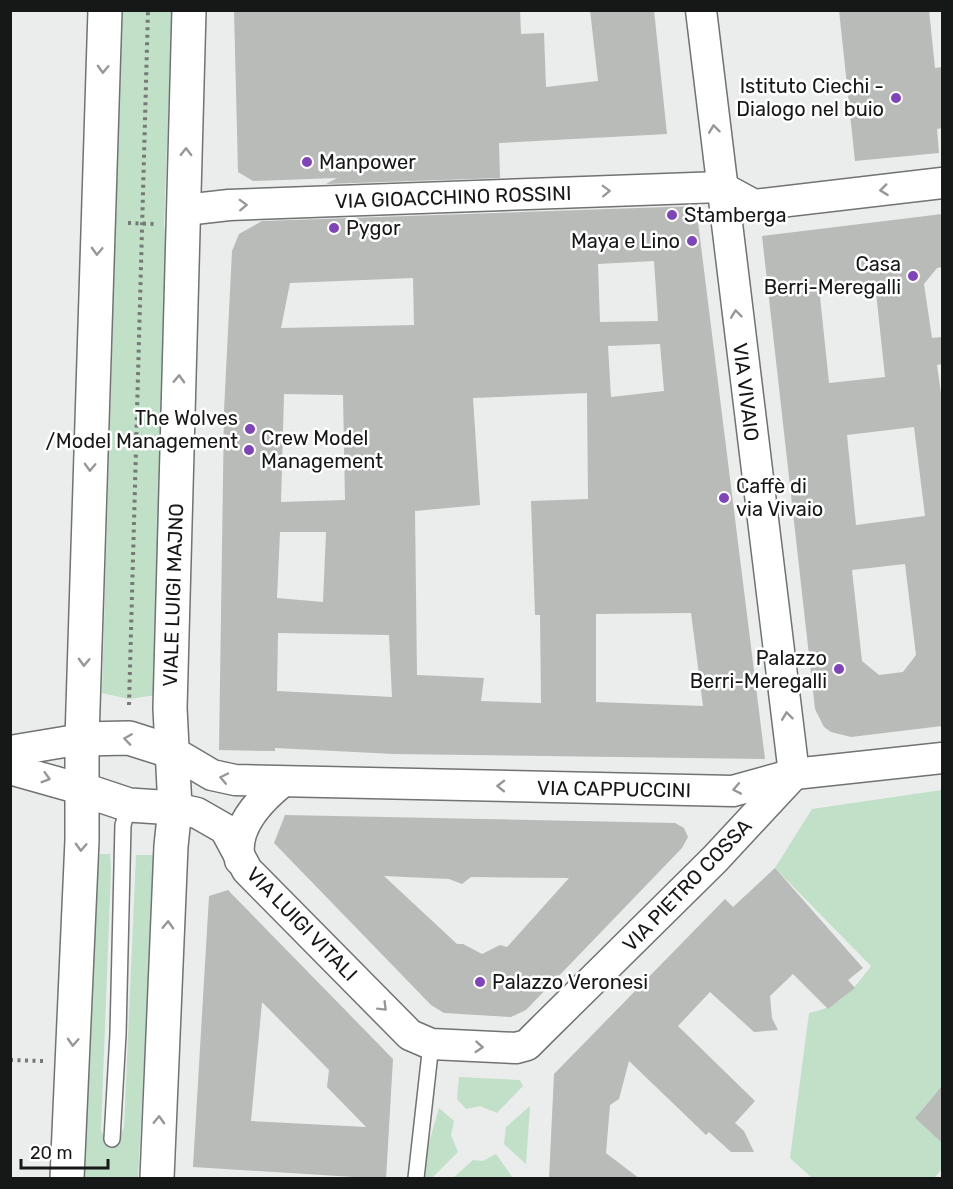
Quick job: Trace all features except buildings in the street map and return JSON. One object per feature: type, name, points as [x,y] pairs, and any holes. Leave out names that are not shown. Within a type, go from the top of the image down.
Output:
[{"type":"main road","points":[[66,1179],[82,840],[82,739],[105,10]]},
{"type":"main road","name":"VIALE LUIGI MAJNO","points":[[157,1179],[171,846],[175,808],[170,708],[174,217],[189,10]]},
{"type":"main road","points":[[82,739],[129,738],[173,752]]},
{"type":"main road","points":[[81,789],[129,805],[175,808]]},
{"type":"street","name":"VIA VIVAIO","points":[[700,10],[794,774]]},
{"type":"street","points":[[721,187],[754,205],[942,183]]},
{"type":"street","name":"VIA GIOACCHINO ROSSINI","points":[[174,217],[229,206],[721,187]]},
{"type":"street","points":[[10,751],[82,739]]},
{"type":"street","name":"VIA CAPPUCCINI","points":[[173,752],[212,775],[235,780],[733,791],[794,774],[942,758]]},
{"type":"street","points":[[10,770],[81,789]]},
{"type":"street","name":"VIA PIETRO COSSA","points":[[431,1044],[497,1048],[527,1045],[715,860],[794,774]]},
{"type":"street","points":[[240,860],[238,842],[255,808],[282,782]]},
{"type":"street","name":"VIA LUIGI VITALI","points":[[175,808],[197,813],[225,830],[240,860],[410,1035],[431,1044]]},
{"type":"lane","points":[[112,1139],[119,1011],[123,825],[129,805]]},
{"type":"lane","points":[[416,1179],[431,1044]]},
{"type":"path","points":[[129,705],[148,10]]},
{"type":"path","points":[[124,223],[142,224],[174,217]]},
{"type":"path","points":[[10,1060],[44,1061]]},
{"type":"green space","points":[[122,11],[172,11],[164,224],[168,258],[156,695],[129,699],[102,693]]},
{"type":"green space","points":[[942,790],[942,1096],[935,1094],[915,1118],[942,1143],[942,1169],[934,1178],[812,1178],[790,1158],[809,1013],[829,1006],[845,996],[871,966],[775,868],[812,809]]},
{"type":"green space","points":[[94,854],[110,854],[111,870],[101,1131],[105,1136],[118,1137],[124,1128],[136,855],[155,855],[138,1178],[81,1178]]},
{"type":"green space","points":[[459,1077],[520,1080],[523,1086],[497,1113],[480,1106],[466,1109],[457,1099]]},
{"type":"green space","points":[[530,1106],[526,1164],[504,1144],[506,1127]]},
{"type":"green space","points":[[439,1108],[454,1121],[451,1135],[458,1152],[432,1178],[425,1178],[428,1146]]},
{"type":"green space","points":[[496,1154],[513,1178],[453,1178],[473,1160],[483,1161]]},
{"type":"place","name":"Istituto Ciechi - Dialogo nel buio","points":[[896,98]]},
{"type":"place","name":"Manpower","points":[[307,162]]},
{"type":"place","name":"Stamberga","points":[[672,215]]},
{"type":"place","name":"Pygor","points":[[334,228]]},
{"type":"place","name":"Maya e Lino","points":[[692,241]]},
{"type":"place","name":"Casa Berri-Meregalli","points":[[913,276]]},
{"type":"place","name":"The Wolves /Model Management","points":[[250,429]]},
{"type":"place","name":"Crew Model Management","points":[[249,450]]},
{"type":"place","name":"Caffè di via Vivaio","points":[[724,498]]},
{"type":"place","name":"Palazzo Berri-Meregalli","points":[[839,669]]},
{"type":"place","name":"Palazzo Veronesi","points":[[480,982]]}]
